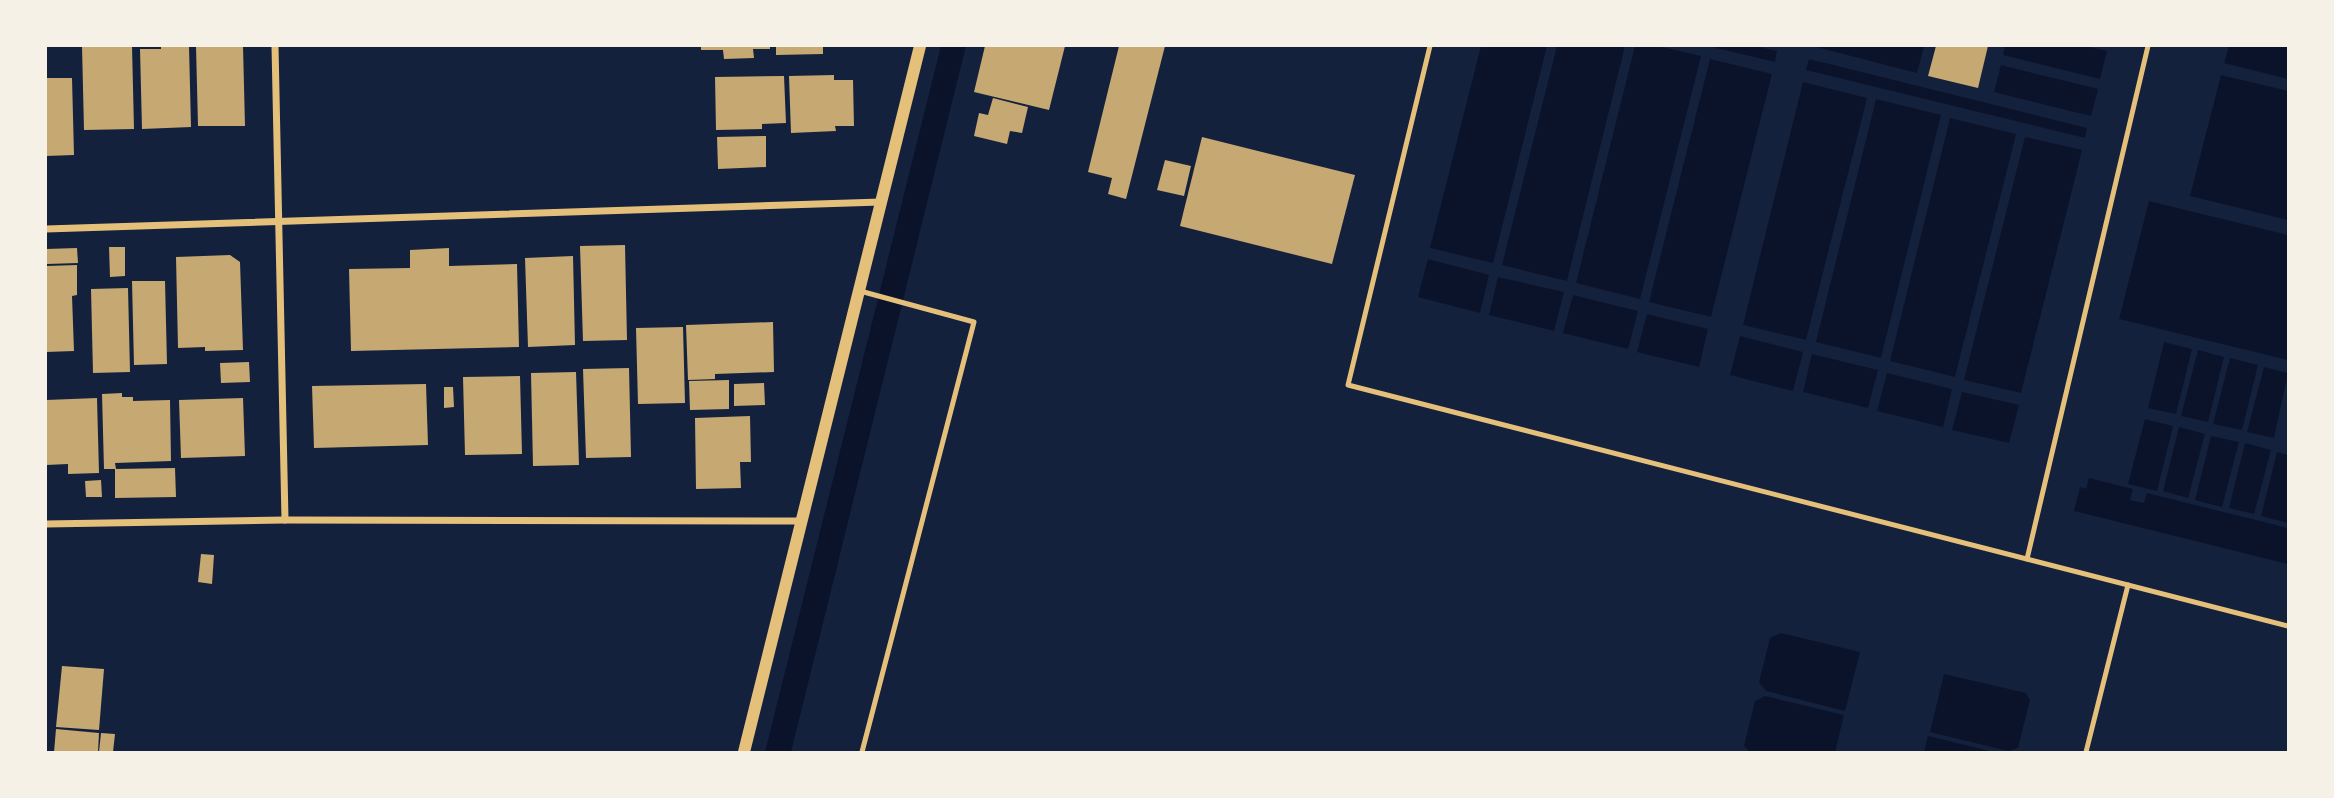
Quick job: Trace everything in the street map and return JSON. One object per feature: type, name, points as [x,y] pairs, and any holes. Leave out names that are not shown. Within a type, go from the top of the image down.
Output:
[{"type":"street","points":[[275,46],[285,520]]},
{"type":"street","points":[[744,752],[920,46]]},
{"type":"street","points":[[46,229],[881,202]]},
{"type":"street","points":[[46,524],[285,520],[802,521]]},
{"type":"lane","points":[[1430,46],[1348,385],[2288,625]]},
{"type":"lane","points":[[2027,559],[2148,46]]},
{"type":"lane","points":[[859,291],[974,322],[862,752]]},
{"type":"lane","points":[[2086,752],[2129,585]]},
{"type":"water","points":[[941,46],[966,46],[791,752],[765,752]]},
{"type":"water","points":[[1481,46],[1547,46],[1493,263],[1430,248]]},
{"type":"water","points":[[1557,46],[1625,46],[1567,281],[1502,265]]},
{"type":"water","points":[[1635,46],[1658,46],[1701,56],[1640,299],[1576,283]]},
{"type":"water","points":[[1708,46],[1755,46],[1777,51],[1775,62]]},
{"type":"water","points":[[1812,46],[1924,46],[1917,73]]},
{"type":"water","points":[[2005,46],[2085,46],[2107,51],[2100,79],[2003,55]]},
{"type":"water","points":[[2229,46],[2288,46],[2288,79],[2224,63]]},
{"type":"water","points":[[1710,59],[1772,74],[1711,317],[1649,302]]},
{"type":"water","points":[[1809,59],[2087,128],[2085,138],[1806,70]]},
{"type":"water","points":[[2001,65],[2098,89],[2091,116],[1994,92]]},
{"type":"water","points":[[2221,75],[2288,91],[2288,220],[2190,196]]},
{"type":"water","points":[[1803,82],[1867,98],[1806,340],[1743,325]]},
{"type":"water","points":[[1876,99],[1941,115],[1881,358],[1816,342]]},
{"type":"water","points":[[1950,118],[2016,134],[1955,377],[1890,361]]},
{"type":"water","points":[[2025,137],[2082,150],[2021,393],[1964,380]]},
{"type":"water","points":[[2149,201],[2288,235],[2288,360],[2119,319]]},
{"type":"water","points":[[1428,259],[1489,275],[1480,313],[1418,297]]},
{"type":"water","points":[[1498,277],[1564,292],[1554,331],[1489,315]]},
{"type":"water","points":[[1573,295],[1638,311],[1628,349],[1563,333]]},
{"type":"water","points":[[1647,314],[1708,329],[1699,367],[1637,352]]},
{"type":"water","points":[[1740,336],[1803,352],[1793,391],[1730,375]]},
{"type":"water","points":[[2164,342],[2192,349],[2176,414],[2148,408]]},
{"type":"water","points":[[2198,350],[2224,357],[2208,422],[2181,416]]},
{"type":"water","points":[[1812,354],[1878,370],[1868,408],[1803,392]]},
{"type":"water","points":[[2230,358],[2258,365],[2242,430],[2213,424]]},
{"type":"water","points":[[2264,367],[2288,373],[2274,438],[2247,432]]},
{"type":"water","points":[[1887,373],[1952,389],[1943,427],[1877,411]]},
{"type":"water","points":[[1962,392],[2019,405],[2009,443],[1952,430]]},
{"type":"water","points":[[2145,419],[2173,426],[2157,491],[2128,484]]},
{"type":"water","points":[[2179,427],[2205,434],[2188,498],[2163,491]]},
{"type":"water","points":[[2211,436],[2239,442],[2222,507],[2195,500]]},
{"type":"water","points":[[2245,443],[2271,450],[2254,514],[2229,508]]},
{"type":"water","points":[[2277,452],[2288,455],[2288,523],[2261,516]]},
{"type":"water","points":[[2089,478],[2133,489],[2130,500],[2144,503],[2147,493],[2288,528],[2288,564],[2074,511],[2080,487],[2086,489]]},
{"type":"water","points":[[1781,633],[1860,652],[1845,711],[1766,691],[1759,682],[1770,638]]},
{"type":"water","points":[[1944,674],[2026,693],[2030,700],[2018,748],[2008,751],[1930,732]]},
{"type":"water","points":[[1765,696],[1844,715],[1835,752],[1749,752],[1744,746],[1755,701]]},
{"type":"water","points":[[1928,736],[1994,752],[1924,752]]},
{"type":"building","points":[[82,46],[132,46],[134,129],[84,130]]},
{"type":"building","points":[[161,46],[189,46],[191,127],[142,129],[140,49],[161,49]]},
{"type":"building","points":[[196,46],[243,46],[245,126],[198,126]]},
{"type":"building","points":[[701,46],[770,46],[770,49],[753,49],[754,58],[724,59],[723,50],[701,50]]},
{"type":"building","points":[[776,46],[823,46],[823,54],[776,55]]},
{"type":"building","points":[[985,46],[1065,46],[1049,110],[974,92]]},
{"type":"building","points":[[1119,46],[1165,46],[1126,199],[1108,194],[1112,178],[1088,172]]},
{"type":"building","points":[[1936,46],[1988,46],[1978,88],[1928,76]]},
{"type":"building","points":[[834,75],[834,80],[853,80],[854,126],[835,126],[836,131],[791,133],[789,76]]},
{"type":"building","points":[[784,76],[786,123],[762,124],[762,129],[716,130],[715,77]]},
{"type":"building","points":[[46,78],[72,78],[74,155],[46,156]]},
{"type":"building","points":[[993,98],[1028,107],[1022,133],[1010,131],[1007,144],[974,136],[979,113],[988,115]]},
{"type":"building","points":[[766,136],[766,167],[718,169],[717,137]]},
{"type":"building","points":[[1202,137],[1355,175],[1332,264],[1180,226]]},
{"type":"building","points":[[1165,160],[1191,166],[1184,196],[1157,190]]},
{"type":"building","points":[[625,245],[627,340],[583,341],[580,246]]},
{"type":"building","points":[[109,247],[125,247],[125,276],[110,277]]},
{"type":"building","points":[[77,248],[78,263],[47,264],[46,249]]},
{"type":"building","points":[[449,248],[449,266],[517,264],[519,347],[351,351],[349,269],[410,268],[410,250]]},
{"type":"building","points":[[230,255],[240,262],[243,350],[205,351],[205,347],[178,348],[176,257]]},
{"type":"building","points":[[573,256],[575,345],[528,347],[525,258]]},
{"type":"building","points":[[77,265],[77,295],[72,296],[74,351],[46,352],[46,266]]},
{"type":"building","points":[[132,281],[165,281],[167,364],[134,365]]},
{"type":"building","points":[[128,288],[130,372],[93,373],[91,289]]},
{"type":"building","points":[[773,322],[774,372],[715,374],[715,379],[688,380],[686,325]]},
{"type":"building","points":[[683,327],[685,403],[638,404],[636,328]]},
{"type":"building","points":[[249,362],[250,382],[221,383],[220,363]]},
{"type":"building","points":[[629,368],[631,457],[586,458],[583,369]]},
{"type":"building","points":[[576,372],[579,465],[533,466],[531,373]]},
{"type":"building","points":[[520,376],[522,454],[465,455],[463,377]]},
{"type":"building","points":[[729,380],[729,409],[690,410],[689,381]]},
{"type":"building","points":[[764,383],[765,405],[734,406],[734,384]]},
{"type":"building","points":[[426,384],[428,445],[314,448],[312,386]]},
{"type":"building","points":[[444,387],[453,387],[454,407],[444,408]]},
{"type":"building","points":[[122,393],[122,397],[133,397],[133,401],[170,400],[171,461],[115,463],[116,469],[104,469],[102,394]]},
{"type":"building","points":[[97,398],[99,473],[68,474],[68,464],[46,465],[46,400]]},
{"type":"building","points":[[243,398],[245,456],[181,458],[179,400]]},
{"type":"building","points":[[750,416],[751,462],[740,462],[741,488],[696,489],[695,418]]},
{"type":"building","points":[[175,468],[176,497],[115,498],[115,469]]},
{"type":"building","points":[[101,480],[102,497],[86,497],[85,481]]},
{"type":"building","points":[[201,554],[214,555],[212,584],[198,582]]},
{"type":"building","points":[[62,666],[104,669],[99,730],[56,727]]},
{"type":"building","points":[[56,729],[99,733],[98,752],[54,752]]},
{"type":"building","points":[[101,733],[115,734],[113,752],[99,752]]}]
